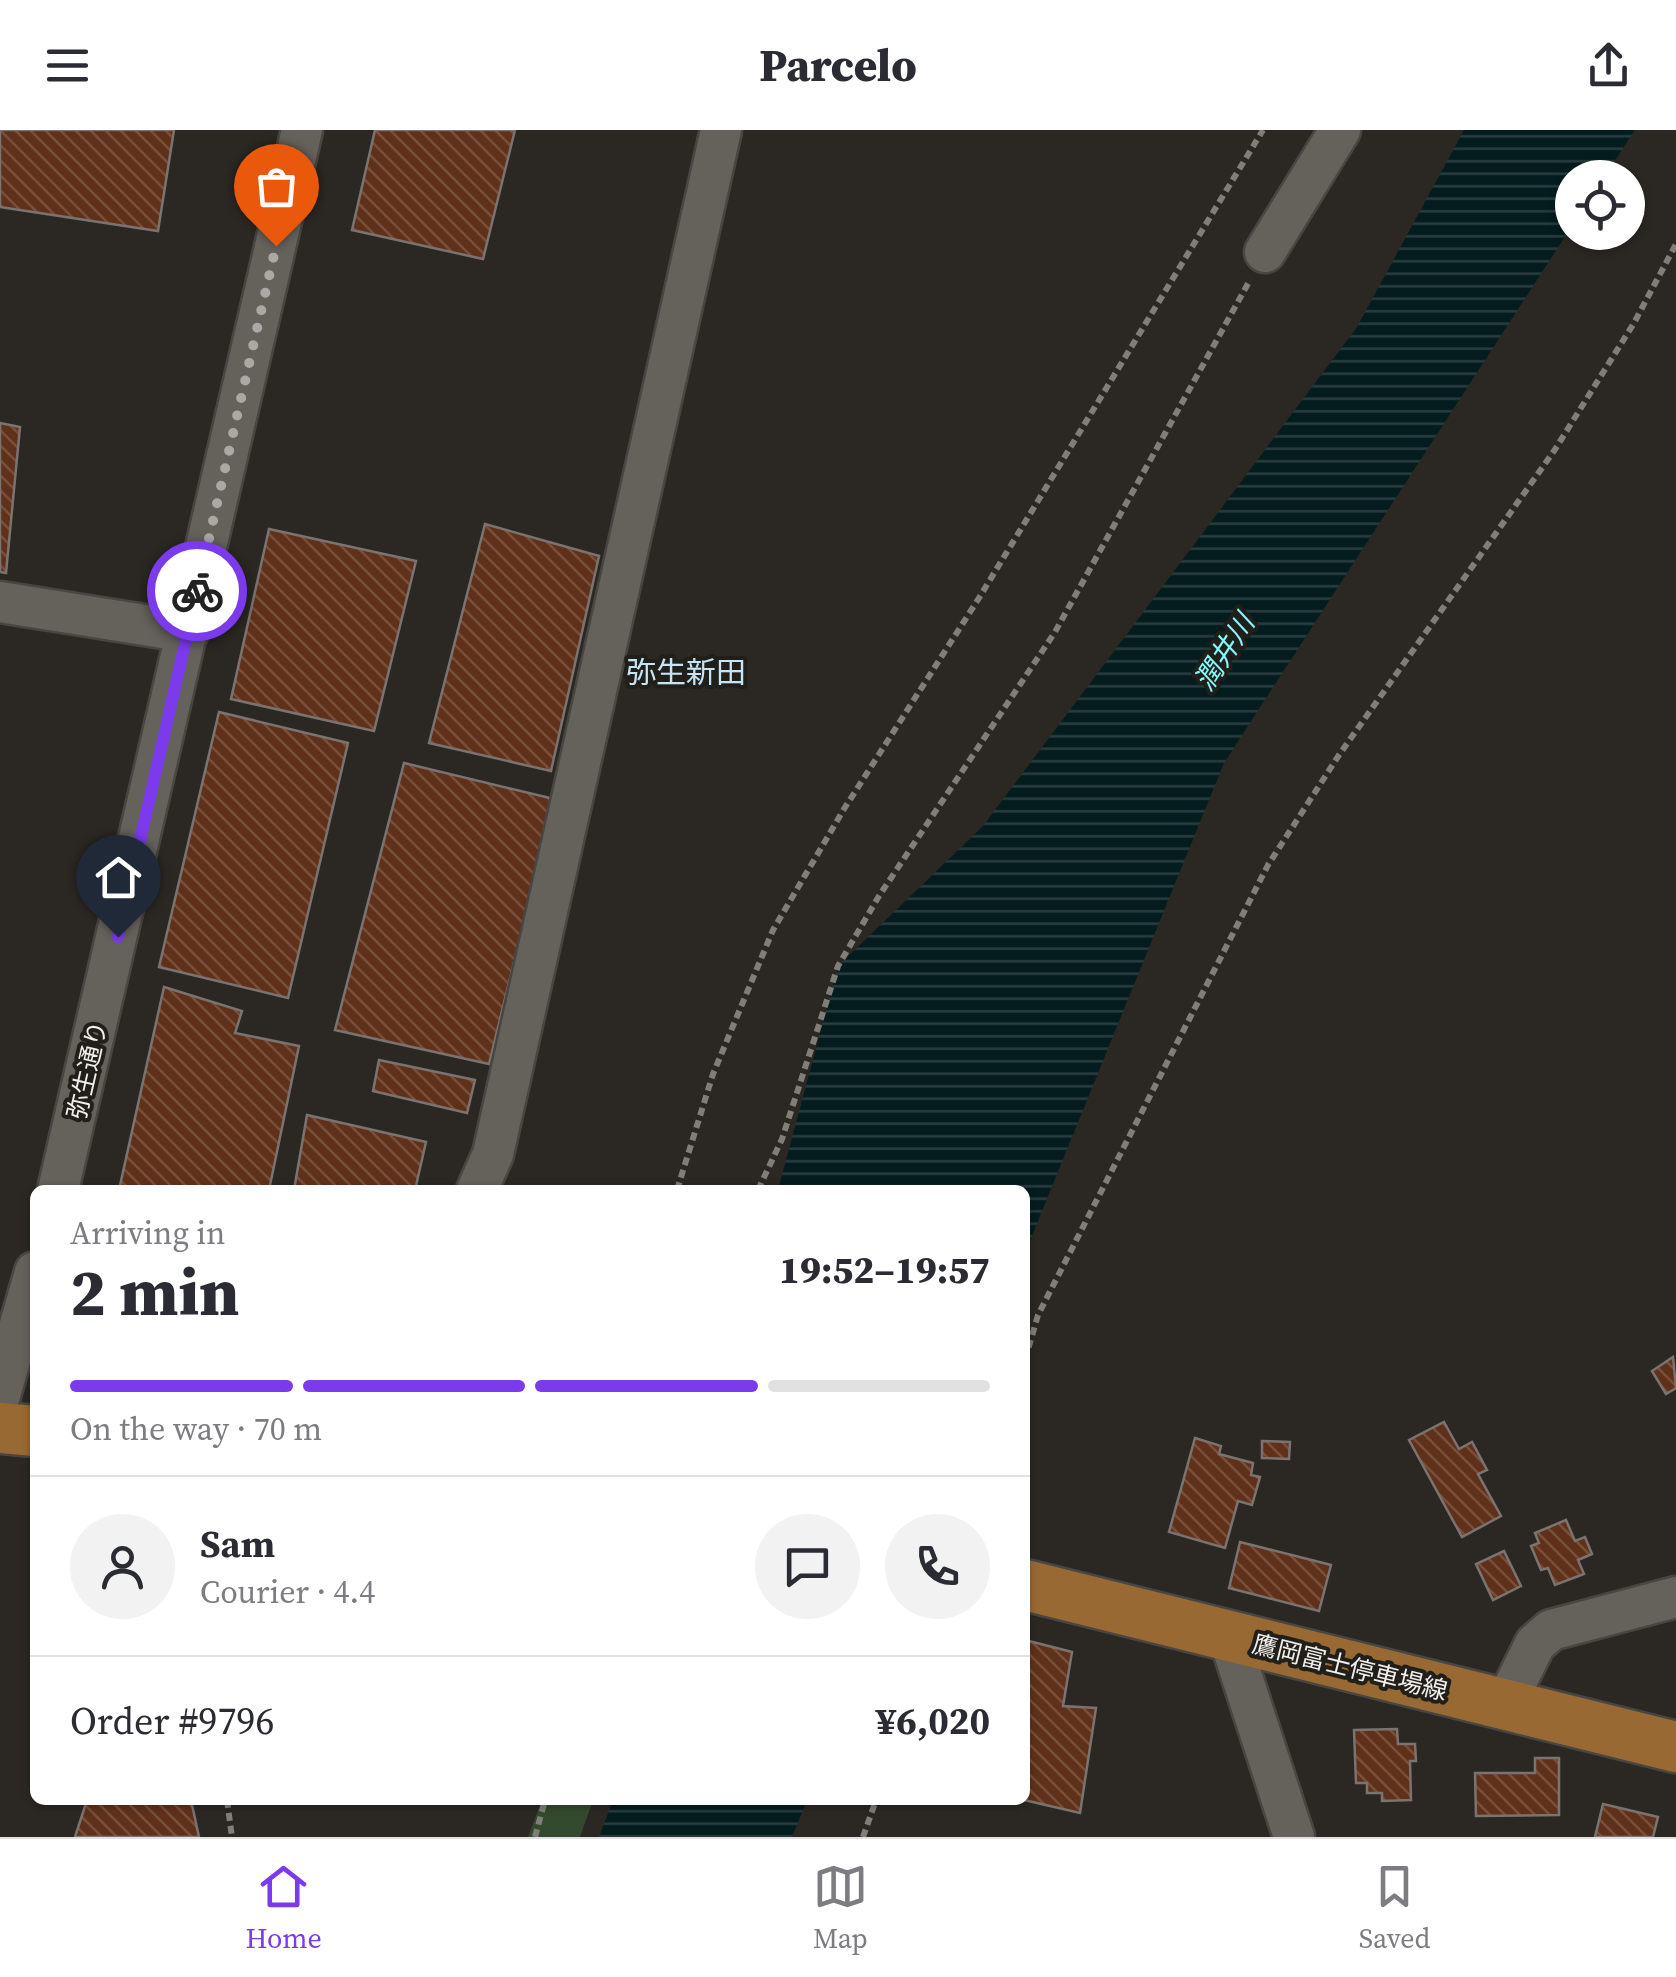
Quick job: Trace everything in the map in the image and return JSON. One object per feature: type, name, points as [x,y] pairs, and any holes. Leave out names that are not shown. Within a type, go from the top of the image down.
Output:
[{"type":"main road","points":[[0,1428],[30,1431]]},
{"type":"main road","name":"鷹岡富士停車場線","points":[[1030,1587],[1676,1747]]},
{"type":"street","name":"弥生通り","points":[[59,1185],[302,130]]},
{"type":"street","points":[[485,1172],[721,130]]},
{"type":"street","points":[[1266,252],[1340,130]]},
{"type":"street","points":[[0,602],[188,632]]},
{"type":"street","points":[[0,1395],[30,1290]]},
{"type":"street","points":[[1505,1705],[1535,1644],[1551,1630],[1676,1597]]},
{"type":"street","points":[[1229,1638],[1294,1837]]},
{"type":"path","points":[[679,1185],[713,1074],[773,930],[1263,130]]},
{"type":"path","points":[[1030,1343],[1038,1315],[1268,865],[1338,755],[1554,451],[1634,323],[1676,244]]},
{"type":"path","points":[[760,1185],[782,1140],[838,966],[879,896],[1054,632],[1266,252]]},
{"type":"path","points":[[228,1805],[232,1837]]},
{"type":"path","points":[[535,1837],[544,1805]]},
{"type":"path","points":[[862,1837],[874,1805]]},
{"type":"green space","points":[[540,1805],[591,1805],[580,1837],[528,1837]]},
{"type":"water","name":"潤井川","points":[[1464,130],[1635,130],[1615,160],[1555,160],[1556,250],[1224,763],[1030,1241],[1030,1185],[779,1185],[838,966],[983,826],[1357,327]]},
{"type":"water","points":[[611,1805],[805,1805],[792,1837],[599,1837]]},
{"type":"building","points":[[0,130],[174,130],[158,231],[0,207]]},
{"type":"building","points":[[375,130],[515,130],[483,259],[352,230]]},
{"type":"building","points":[[0,423],[20,427],[6,573],[0,572]]},
{"type":"building","points":[[485,524],[599,556],[551,771],[429,743]]},
{"type":"building","points":[[269,529],[416,561],[374,731],[231,699]]},
{"type":"building","points":[[219,712],[348,743],[288,998],[159,967]]},
{"type":"building","points":[[404,763],[554,799],[489,1064],[335,1030]]},
{"type":"building","points":[[164,987],[242,1011],[235,1033],[299,1046],[270,1185],[120,1185]]},
{"type":"building","points":[[379,1060],[475,1080],[467,1113],[373,1091]]},
{"type":"building","points":[[307,1115],[426,1142],[416,1185],[295,1185]]},
{"type":"building","points":[[1673,1357],[1676,1388],[1666,1394],[1652,1371]]},
{"type":"building","points":[[1444,1422],[1459,1449],[1472,1442],[1487,1470],[1478,1474],[1501,1516],[1462,1537],[1409,1440]]},
{"type":"building","points":[[1195,1438],[1221,1446],[1219,1454],[1253,1463],[1251,1475],[1260,1477],[1252,1505],[1238,1501],[1225,1548],[1169,1532]]},
{"type":"building","points":[[1262,1441],[1290,1442],[1289,1459],[1262,1458]]},
{"type":"building","points":[[1566,1520],[1575,1541],[1585,1537],[1592,1554],[1578,1560],[1584,1574],[1555,1585],[1548,1568],[1541,1570],[1531,1546],[1539,1543],[1535,1533]]},
{"type":"building","points":[[1240,1542],[1331,1565],[1319,1611],[1229,1588]]},
{"type":"building","points":[[1504,1551],[1521,1586],[1493,1600],[1476,1564]]},
{"type":"building","points":[[1030,1641],[1072,1652],[1063,1706],[1096,1708],[1080,1813],[1030,1801]]},
{"type":"building","points":[[1397,1729],[1398,1744],[1415,1744],[1416,1761],[1410,1761],[1411,1800],[1382,1801],[1382,1793],[1367,1793],[1367,1783],[1356,1783],[1354,1730]]},
{"type":"building","points":[[1535,1758],[1559,1758],[1559,1815],[1476,1816],[1475,1773],[1535,1773]]},
{"type":"building","points":[[1603,1804],[1658,1817],[1653,1837],[1595,1837]]},
{"type":"building","points":[[85,1805],[192,1805],[199,1837],[75,1837]]},
{"type":"way so far","points":[[197,591],[276,246]]},
{"type":"district","name":"弥生新田","points":[[686,673]]},
{"type":"route","points":[[118,937],[197,591]]}]
